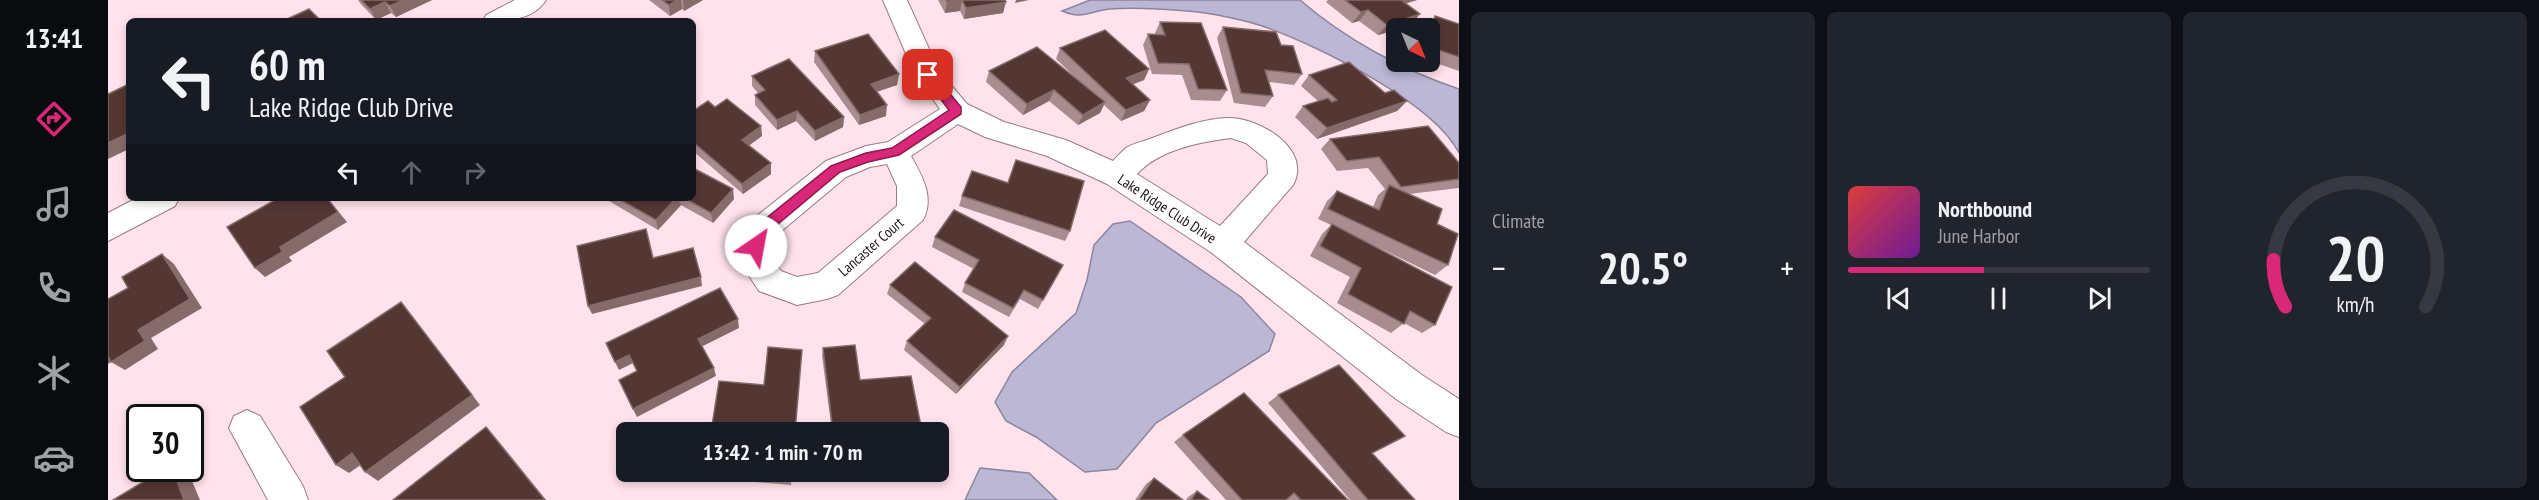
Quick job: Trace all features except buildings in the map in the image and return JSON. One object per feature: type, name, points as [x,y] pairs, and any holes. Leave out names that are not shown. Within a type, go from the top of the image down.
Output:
[{"type":"street","points":[[501,18],[534,0]]},
{"type":"street","name":"Lake Ridge Club Drive","points":[[896,0],[928,75],[957,111],[995,130],[1056,148],[1117,176],[1223,244],[1409,387],[1459,420]]},
{"type":"street","name":"Lancaster Court","points":[[895,152],[912,186],[912,211],[827,285],[797,291],[770,281],[754,259],[759,232],[836,169],[866,158],[895,152],[957,111]]},
{"type":"street","points":[[1117,176],[1137,155],[1200,130],[1231,128],[1256,136],[1281,155],[1283,177],[1223,244]]},
{"type":"street","points":[[108,228],[158,201]]},
{"type":"street","points":[[247,428],[289,500]]},
{"type":"shaded area","points":[[1090,0],[1300,0],[1336,28],[1386,58],[1386,72],[1414,72],[1459,89],[1459,153],[1446,134],[1401,96],[1345,63],[1268,28],[1217,15],[1149,8],[1120,8],[1081,15],[1062,11]]},
{"type":"shaded area","points":[[1130,221],[1241,297],[1275,334],[1269,351],[1156,423],[1117,469],[1085,472],[1036,437],[1006,421],[995,402],[1012,372],[1076,313],[1087,280],[1094,245],[1113,224]]},
{"type":"shaded area","points":[[980,468],[1029,473],[1057,500],[965,500]]},
{"type":"route","points":[[756,246],[759,232],[836,169],[866,158],[895,152],[957,111],[928,75]]}]
